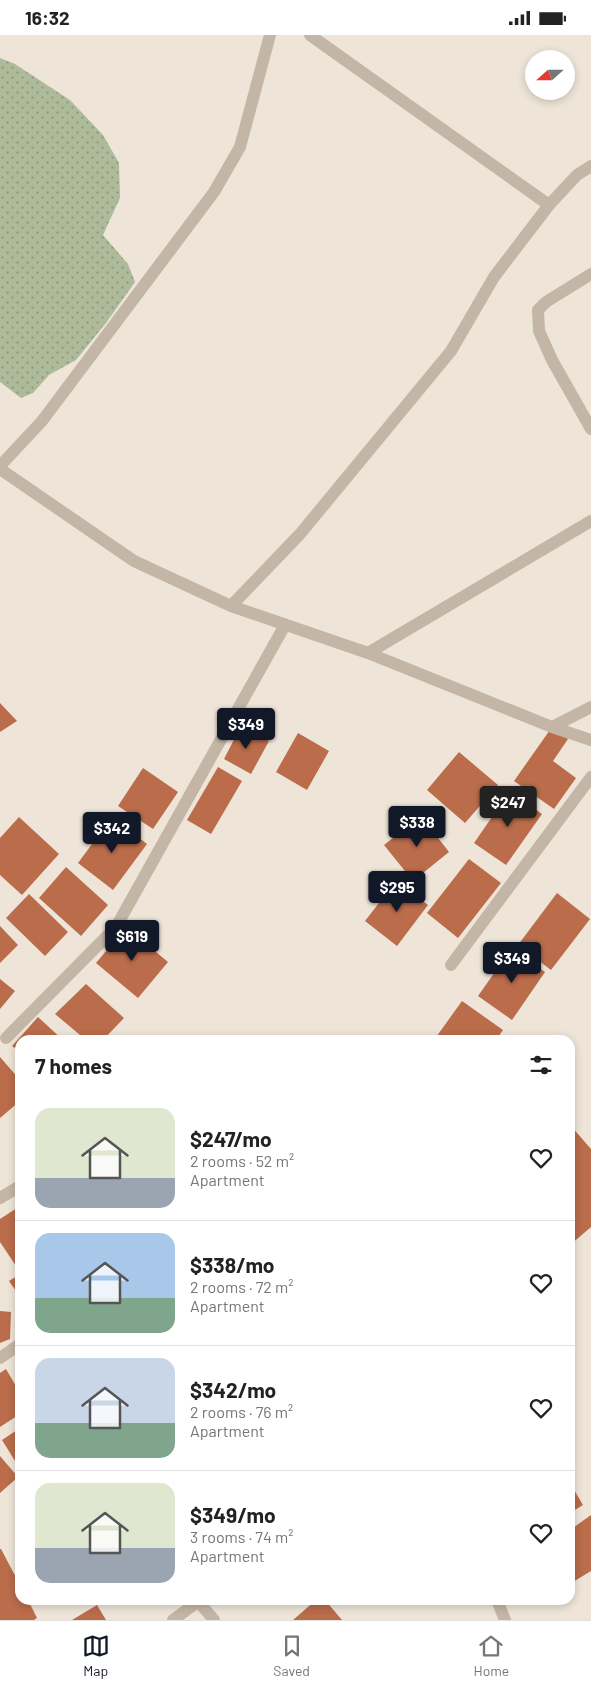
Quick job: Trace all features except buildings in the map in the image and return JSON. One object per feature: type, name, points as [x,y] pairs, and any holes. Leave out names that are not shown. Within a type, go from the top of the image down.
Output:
[{"type":"street","points":[[270,35],[240,147],[214,192],[42,421],[0,467],[134,561],[231,606],[368,653],[591,741]]},
{"type":"street","points":[[310,35],[549,205]]},
{"type":"street","points":[[231,606],[300,534],[451,351],[494,277],[549,205],[577,175],[591,166]]},
{"type":"street","points":[[591,274],[546,302],[538,310],[539,331],[552,360],[591,429]]},
{"type":"street","points":[[368,653],[591,521]]},
{"type":"street","points":[[6,1038],[116,927],[286,625]]},
{"type":"street","points":[[552,727],[591,707]]},
{"type":"street","points":[[451,965],[591,777]]},
{"type":"street","points":[[0,1198],[15,1188]]},
{"type":"street","points":[[0,1358],[15,1348]]},
{"type":"street","points":[[173,1620],[194,1605]]},
{"type":"street","points":[[202,1605],[214,1620]]},
{"type":"street","points":[[499,1605],[505,1620]]},
{"type":"green space","points":[[0,58],[15,64],[70,100],[103,135],[119,163],[120,198],[103,235],[128,264],[135,282],[106,323],[76,360],[49,375],[33,393],[21,398],[0,382]]}]
